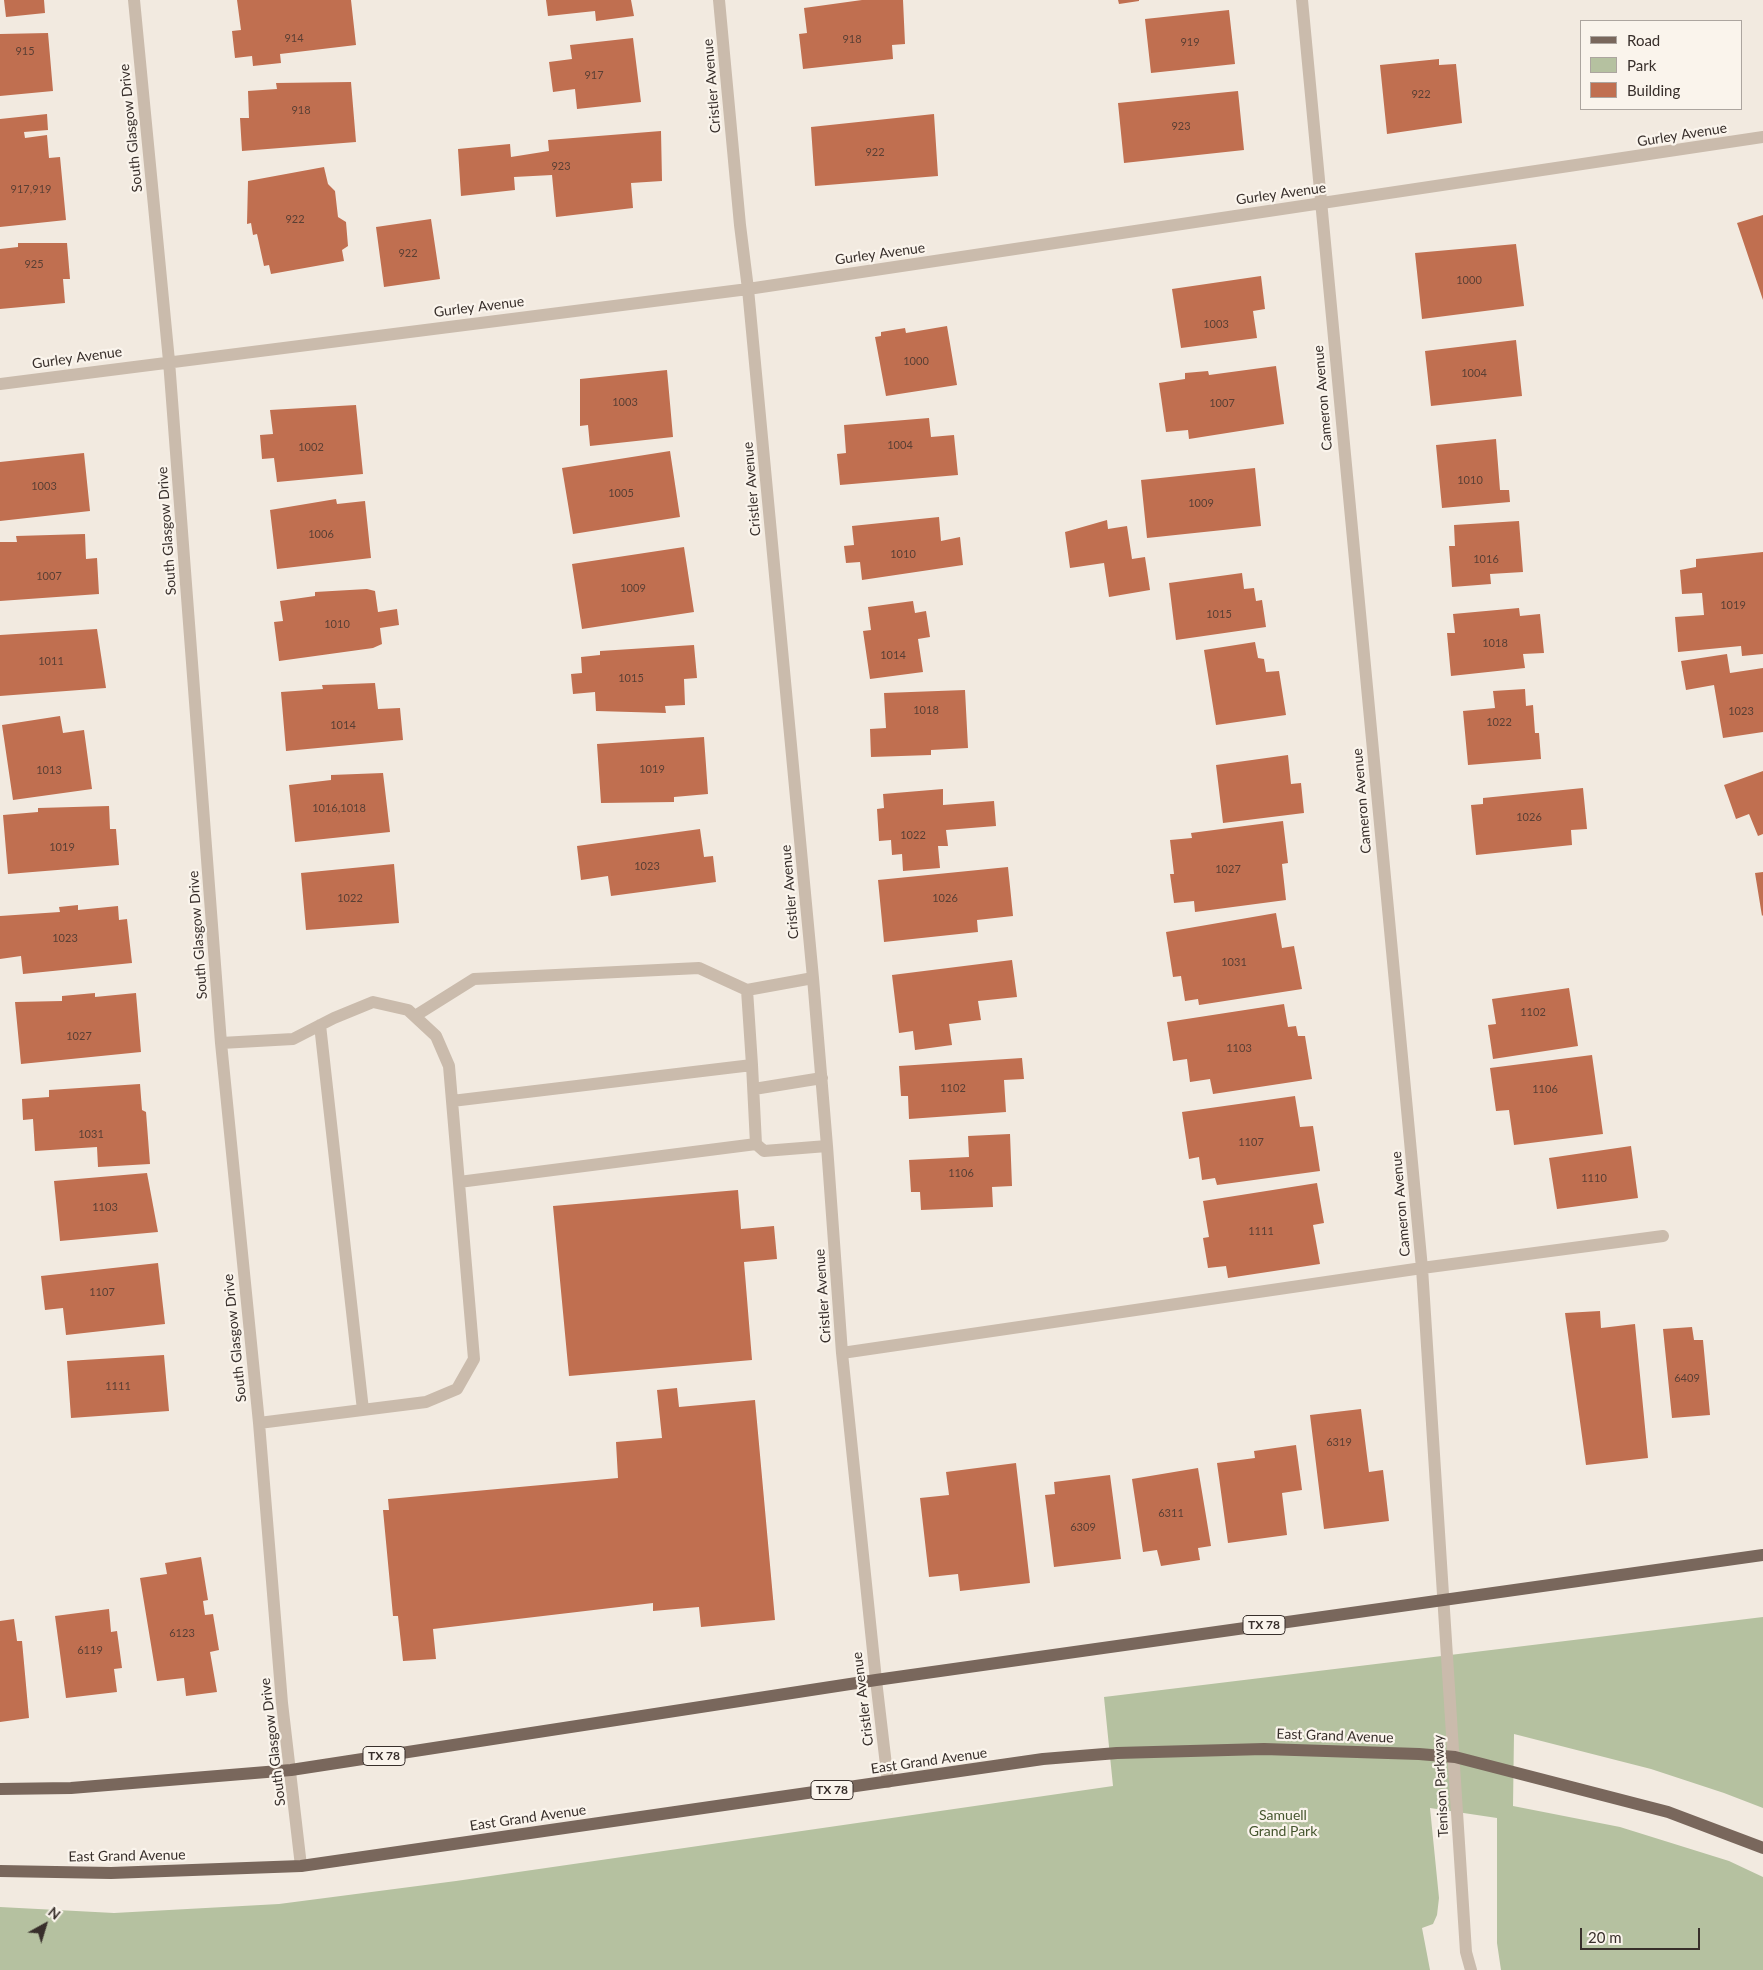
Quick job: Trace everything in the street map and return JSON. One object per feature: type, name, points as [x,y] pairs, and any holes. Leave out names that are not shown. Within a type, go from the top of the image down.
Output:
[{"type":"main road","name":"TX 78","points":[[0,1789],[71,1788],[291,1770],[876,1680],[1763,1555]]},
{"type":"main road","name":"East Grand Avenue","points":[[0,1871],[111,1873],[301,1866],[1044,1759],[1117,1753],[1264,1749],[1455,1757],[1668,1812],[1763,1848]]},
{"type":"street","name":"South Glasgow Drive","points":[[134,0],[169,361],[221,1043],[259,1422],[282,1703],[301,1866]]},
{"type":"street","name":"Cristler Avenue","points":[[719,0],[813,978],[842,1353],[888,1782]]},
{"type":"street","name":"Cameron Avenue","points":[[1302,0],[1422,1268],[1444,1599]]},
{"type":"street","name":"Gurley Avenue","points":[[0,384],[748,288],[1763,138]]},
{"type":"street","points":[[415,1016],[474,979],[699,968],[747,990],[813,978]]},
{"type":"street","points":[[747,990],[756,1144],[764,1151],[827,1146]]},
{"type":"street","points":[[221,1043],[293,1038],[334,1018],[374,1002],[408,1010],[436,1036],[449,1066],[474,1359],[457,1389],[426,1402],[259,1422]]},
{"type":"street","points":[[320,1025],[363,1410]]},
{"type":"street","points":[[452,1101],[752,1065]]},
{"type":"street","points":[[754,1089],[822,1078]]},
{"type":"street","points":[[459,1182],[756,1144]]},
{"type":"street","points":[[842,1353],[1422,1268],[1663,1236]]},
{"type":"street","name":"Tenison Parkway","points":[[1444,1599],[1466,1952],[1471,1970]]},
{"type":"green space","name":"Samuell Grand Park","points":[[1763,1617],[1763,1808],[1651,1769],[1514,1734],[1513,1806],[1620,1827],[1729,1861],[1763,1877],[1763,1970],[1501,1970],[1497,1943],[1497,1818],[1430,1808],[1439,1898],[1437,1915],[1433,1924],[1422,1928],[1430,1970],[0,1970],[0,1907],[114,1913],[279,1904],[456,1881],[1113,1786],[1104,1697]]},
{"type":"building","points":[[4,0],[44,0],[45,13],[6,17]]},
{"type":"building","points":[[237,0],[351,0],[356,45],[280,54],[281,63],[253,66],[252,56],[235,58],[232,31],[241,30]]},
{"type":"building","points":[[546,0],[631,0],[634,16],[596,21],[595,11],[548,16]]},
{"type":"building","points":[[862,0],[903,0],[905,44],[892,45],[893,59],[803,69],[799,34],[807,33],[804,8]]},
{"type":"building","points":[[1118,0],[1139,0],[1139,1],[1119,4]]},
{"type":"building","points":[[1229,10],[1235,64],[1151,73],[1145,19]]},
{"type":"building","points":[[48,33],[53,91],[0,96],[0,34]]},
{"type":"building","points":[[633,38],[641,102],[577,109],[575,89],[553,92],[549,62],[572,59],[570,45]]},
{"type":"building","points":[[1439,59],[1439,65],[1456,64],[1462,123],[1387,134],[1380,65]]},
{"type":"building","points":[[351,82],[356,142],[242,151],[240,118],[249,118],[248,91],[277,89],[276,83]]},
{"type":"building","points":[[1238,91],[1244,150],[1124,163],[1118,103]]},
{"type":"building","points":[[47,114],[48,130],[24,132],[25,138],[47,135],[49,158],[60,157],[66,220],[0,227],[0,119]]},
{"type":"building","points":[[934,114],[938,176],[815,186],[811,127]]},
{"type":"building","points":[[661,131],[662,181],[631,183],[633,208],[556,217],[552,175],[514,177],[515,190],[461,196],[458,149],[510,144],[511,157],[549,151],[548,140]]},
{"type":"building","points":[[324,167],[328,184],[335,191],[338,217],[346,222],[348,246],[342,250],[344,261],[271,274],[269,265],[264,266],[257,234],[253,235],[251,223],[247,224],[248,181]]},
{"type":"building","points":[[1763,215],[1763,300],[1737,223]]},
{"type":"building","points":[[431,219],[440,279],[384,287],[376,227]]},
{"type":"building","points":[[18,243],[67,243],[70,279],[63,279],[65,303],[0,309],[0,249],[18,247]]},
{"type":"building","points":[[1516,244],[1524,306],[1422,319],[1415,253]]},
{"type":"building","points":[[1261,276],[1265,309],[1253,311],[1257,338],[1181,348],[1172,289]]},
{"type":"building","points":[[947,326],[957,385],[886,396],[875,337],[881,336],[881,332],[905,328],[906,333]]},
{"type":"building","points":[[1516,340],[1522,396],[1431,406],[1425,351]]},
{"type":"building","points":[[1276,366],[1284,424],[1189,439],[1188,430],[1166,432],[1159,383],[1185,379],[1185,373],[1208,371],[1209,375]]},
{"type":"building","points":[[667,370],[673,437],[590,446],[588,425],[580,426],[580,379]]},
{"type":"building","points":[[356,405],[363,474],[277,482],[274,458],[262,459],[260,435],[273,434],[270,410]]},
{"type":"building","points":[[929,418],[931,437],[954,435],[958,475],[840,485],[837,454],[846,453],[844,425]]},
{"type":"building","points":[[1496,439],[1500,490],[1509,490],[1510,502],[1442,508],[1436,445]]},
{"type":"building","points":[[670,451],[680,517],[573,534],[562,468]]},
{"type":"building","points":[[84,453],[90,511],[0,521],[0,462]]},
{"type":"building","points":[[1255,468],[1261,526],[1147,538],[1141,480]]},
{"type":"building","points":[[336,499],[337,504],[365,501],[371,558],[277,569],[270,510]]},
{"type":"building","points":[[939,517],[941,541],[960,537],[963,565],[862,580],[860,562],[846,563],[844,546],[854,545],[852,526]]},
{"type":"building","points":[[1107,520],[1108,529],[1127,526],[1132,559],[1145,557],[1150,590],[1109,597],[1104,563],[1070,568],[1065,532]]},
{"type":"building","points":[[1519,521],[1523,572],[1490,574],[1491,584],[1452,587],[1449,546],[1455,546],[1454,525]]},
{"type":"building","points":[[85,534],[86,559],[97,558],[99,594],[0,601],[0,542],[17,542],[16,536]]},
{"type":"building","points":[[684,547],[694,612],[582,629],[572,564]]},
{"type":"building","points":[[1763,552],[1763,654],[1742,656],[1741,646],[1678,652],[1675,617],[1704,615],[1702,593],[1682,594],[1680,570],[1696,567],[1696,559]]},
{"type":"building","points":[[1242,573],[1244,589],[1254,588],[1256,601],[1262,600],[1266,627],[1176,640],[1169,583]]},
{"type":"building","points":[[367,589],[375,591],[378,612],[397,609],[399,625],[380,628],[382,644],[373,648],[279,661],[274,622],[283,621],[280,601],[315,596],[315,592]]},
{"type":"building","points":[[913,601],[915,613],[926,611],[930,637],[918,639],[923,672],[870,679],[863,631],[871,630],[868,607]]},
{"type":"building","points":[[1519,608],[1520,616],[1540,614],[1544,653],[1523,654],[1525,668],[1451,676],[1447,633],[1455,633],[1453,614]]},
{"type":"building","points":[[97,629],[106,688],[0,696],[0,635]]},
{"type":"building","points":[[1255,642],[1258,658],[1264,659],[1266,672],[1279,671],[1286,715],[1216,725],[1204,650]]},
{"type":"building","points":[[694,645],[697,678],[684,679],[685,705],[665,706],[666,713],[596,711],[595,692],[573,694],[571,674],[582,673],[581,657],[600,655],[600,651]]},
{"type":"building","points":[[1727,654],[1730,673],[1763,668],[1763,732],[1723,738],[1714,685],[1686,690],[1681,661]]},
{"type":"building","points":[[375,683],[378,709],[400,708],[403,740],[286,751],[281,692],[323,689],[322,685]]},
{"type":"building","points":[[1525,689],[1526,706],[1533,705],[1535,733],[1539,733],[1541,759],[1468,765],[1463,711],[1495,708],[1493,691]]},
{"type":"building","points":[[965,690],[968,748],[931,750],[931,755],[871,757],[870,729],[886,728],[884,693]]},
{"type":"building","points":[[60,716],[63,733],[84,730],[92,789],[13,800],[2,725]]},
{"type":"building","points":[[704,737],[708,794],[674,797],[674,802],[601,803],[597,744]]},
{"type":"building","points":[[1288,755],[1291,784],[1301,783],[1304,813],[1223,823],[1216,765]]},
{"type":"building","points":[[1763,771],[1763,834],[1758,836],[1749,814],[1736,819],[1724,785]]},
{"type":"building","points":[[383,773],[390,832],[295,842],[289,785],[331,780],[331,775]]},
{"type":"building","points":[[1583,788],[1587,829],[1571,830],[1572,845],[1476,855],[1471,805],[1483,804],[1483,798]]},
{"type":"building","points":[[943,789],[943,805],[994,801],[996,826],[946,830],[948,846],[938,846],[940,868],[903,871],[902,854],[892,855],[891,840],[879,841],[877,809],[884,808],[883,794]]},
{"type":"building","points":[[109,806],[110,829],[116,829],[119,865],[8,874],[3,815],[38,812],[38,808]]},
{"type":"building","points":[[1283,821],[1288,863],[1282,864],[1286,900],[1195,912],[1194,901],[1174,903],[1170,874],[1174,874],[1170,840],[1192,838],[1191,833]]},
{"type":"building","points":[[700,829],[704,857],[713,856],[716,882],[611,896],[608,876],[581,880],[577,846]]},
{"type":"building","points":[[394,864],[399,923],[306,930],[301,873]]},
{"type":"building","points":[[1008,867],[1013,916],[977,920],[978,932],[884,942],[878,880]]},
{"type":"building","points":[[1763,872],[1763,915],[1762,916],[1755,873]]},
{"type":"building","points":[[78,905],[78,910],[118,906],[119,920],[127,919],[132,963],[23,974],[21,956],[0,959],[0,916],[60,912],[59,907]]},
{"type":"building","points":[[1276,913],[1282,948],[1294,946],[1302,989],[1199,1005],[1198,999],[1185,1001],[1181,976],[1173,977],[1166,932]]},
{"type":"building","points":[[1012,960],[1017,997],[978,1001],[981,1020],[949,1024],[952,1045],[915,1050],[913,1031],[899,1033],[892,975]]},
{"type":"building","points":[[1569,988],[1578,1046],[1493,1059],[1488,1025],[1496,1024],[1492,999]]},
{"type":"building","points":[[95,993],[95,997],[136,993],[141,1052],[21,1064],[15,1002],[62,1001],[62,996]]},
{"type":"building","points":[[1284,1004],[1288,1027],[1296,1026],[1298,1036],[1305,1036],[1312,1079],[1213,1094],[1210,1079],[1190,1082],[1187,1059],[1173,1061],[1167,1022]]},
{"type":"building","points":[[1592,1055],[1603,1134],[1514,1145],[1509,1110],[1496,1111],[1490,1068]]},
{"type":"building","points":[[1022,1058],[1024,1079],[1004,1080],[1006,1112],[909,1119],[908,1096],[901,1096],[899,1066]]},
{"type":"building","points":[[140,1084],[142,1110],[146,1112],[150,1164],[98,1167],[97,1147],[35,1151],[33,1119],[23,1120],[22,1099],[49,1097],[49,1090]]},
{"type":"building","points":[[1295,1096],[1300,1127],[1313,1126],[1320,1171],[1217,1185],[1215,1178],[1202,1180],[1199,1157],[1189,1159],[1182,1112]]},
{"type":"building","points":[[1010,1134],[1012,1186],[992,1187],[993,1207],[921,1210],[920,1192],[911,1192],[909,1160],[969,1157],[968,1136]]},
{"type":"building","points":[[1631,1146],[1638,1198],[1557,1209],[1549,1158]]},
{"type":"building","points":[[147,1173],[158,1232],[60,1241],[54,1181]]},
{"type":"building","points":[[1317,1183],[1324,1223],[1313,1225],[1320,1264],[1228,1278],[1226,1266],[1208,1268],[1203,1238],[1209,1237],[1203,1201]]},
{"type":"building","points":[[738,1190],[741,1229],[774,1226],[777,1259],[744,1262],[752,1360],[569,1376],[553,1206]]},
{"type":"building","points":[[158,1263],[165,1324],[66,1335],[63,1308],[45,1310],[41,1276]]},
{"type":"building","points":[[1600,1311],[1601,1328],[1635,1324],[1648,1458],[1586,1465],[1565,1313]]},
{"type":"building","points":[[1692,1327],[1694,1340],[1703,1340],[1710,1415],[1672,1418],[1663,1329]]},
{"type":"building","points":[[164,1355],[169,1411],[71,1418],[67,1361]]},
{"type":"building","points":[[677,1388],[679,1407],[755,1400],[775,1620],[701,1627],[699,1607],[653,1611],[653,1603],[433,1629],[436,1659],[403,1661],[398,1616],[393,1616],[383,1510],[389,1510],[388,1499],[618,1478],[616,1442],[662,1438],[657,1390]]},
{"type":"building","points":[[1361,1409],[1369,1472],[1383,1470],[1389,1521],[1324,1529],[1310,1415]]},
{"type":"building","points":[[1296,1445],[1302,1490],[1282,1493],[1287,1535],[1228,1543],[1217,1463],[1255,1458],[1254,1451]]},
{"type":"building","points":[[1016,1463],[1030,1583],[960,1591],[958,1574],[929,1577],[920,1498],[949,1495],[946,1472]]},
{"type":"building","points":[[1198,1468],[1211,1546],[1198,1548],[1200,1560],[1161,1566],[1157,1550],[1143,1552],[1132,1479]]},
{"type":"building","points":[[1110,1475],[1121,1559],[1054,1567],[1045,1495],[1055,1494],[1054,1482]]},
{"type":"building","points":[[201,1557],[208,1600],[203,1601],[205,1615],[213,1614],[219,1650],[210,1652],[217,1692],[186,1696],[184,1678],[157,1681],[140,1578],[167,1574],[165,1563]]},
{"type":"building","points":[[109,1609],[111,1632],[117,1631],[122,1668],[114,1669],[117,1692],[66,1698],[55,1616]]},
{"type":"building","points":[[14,1619],[17,1641],[22,1641],[29,1718],[0,1722],[0,1621]]}]
